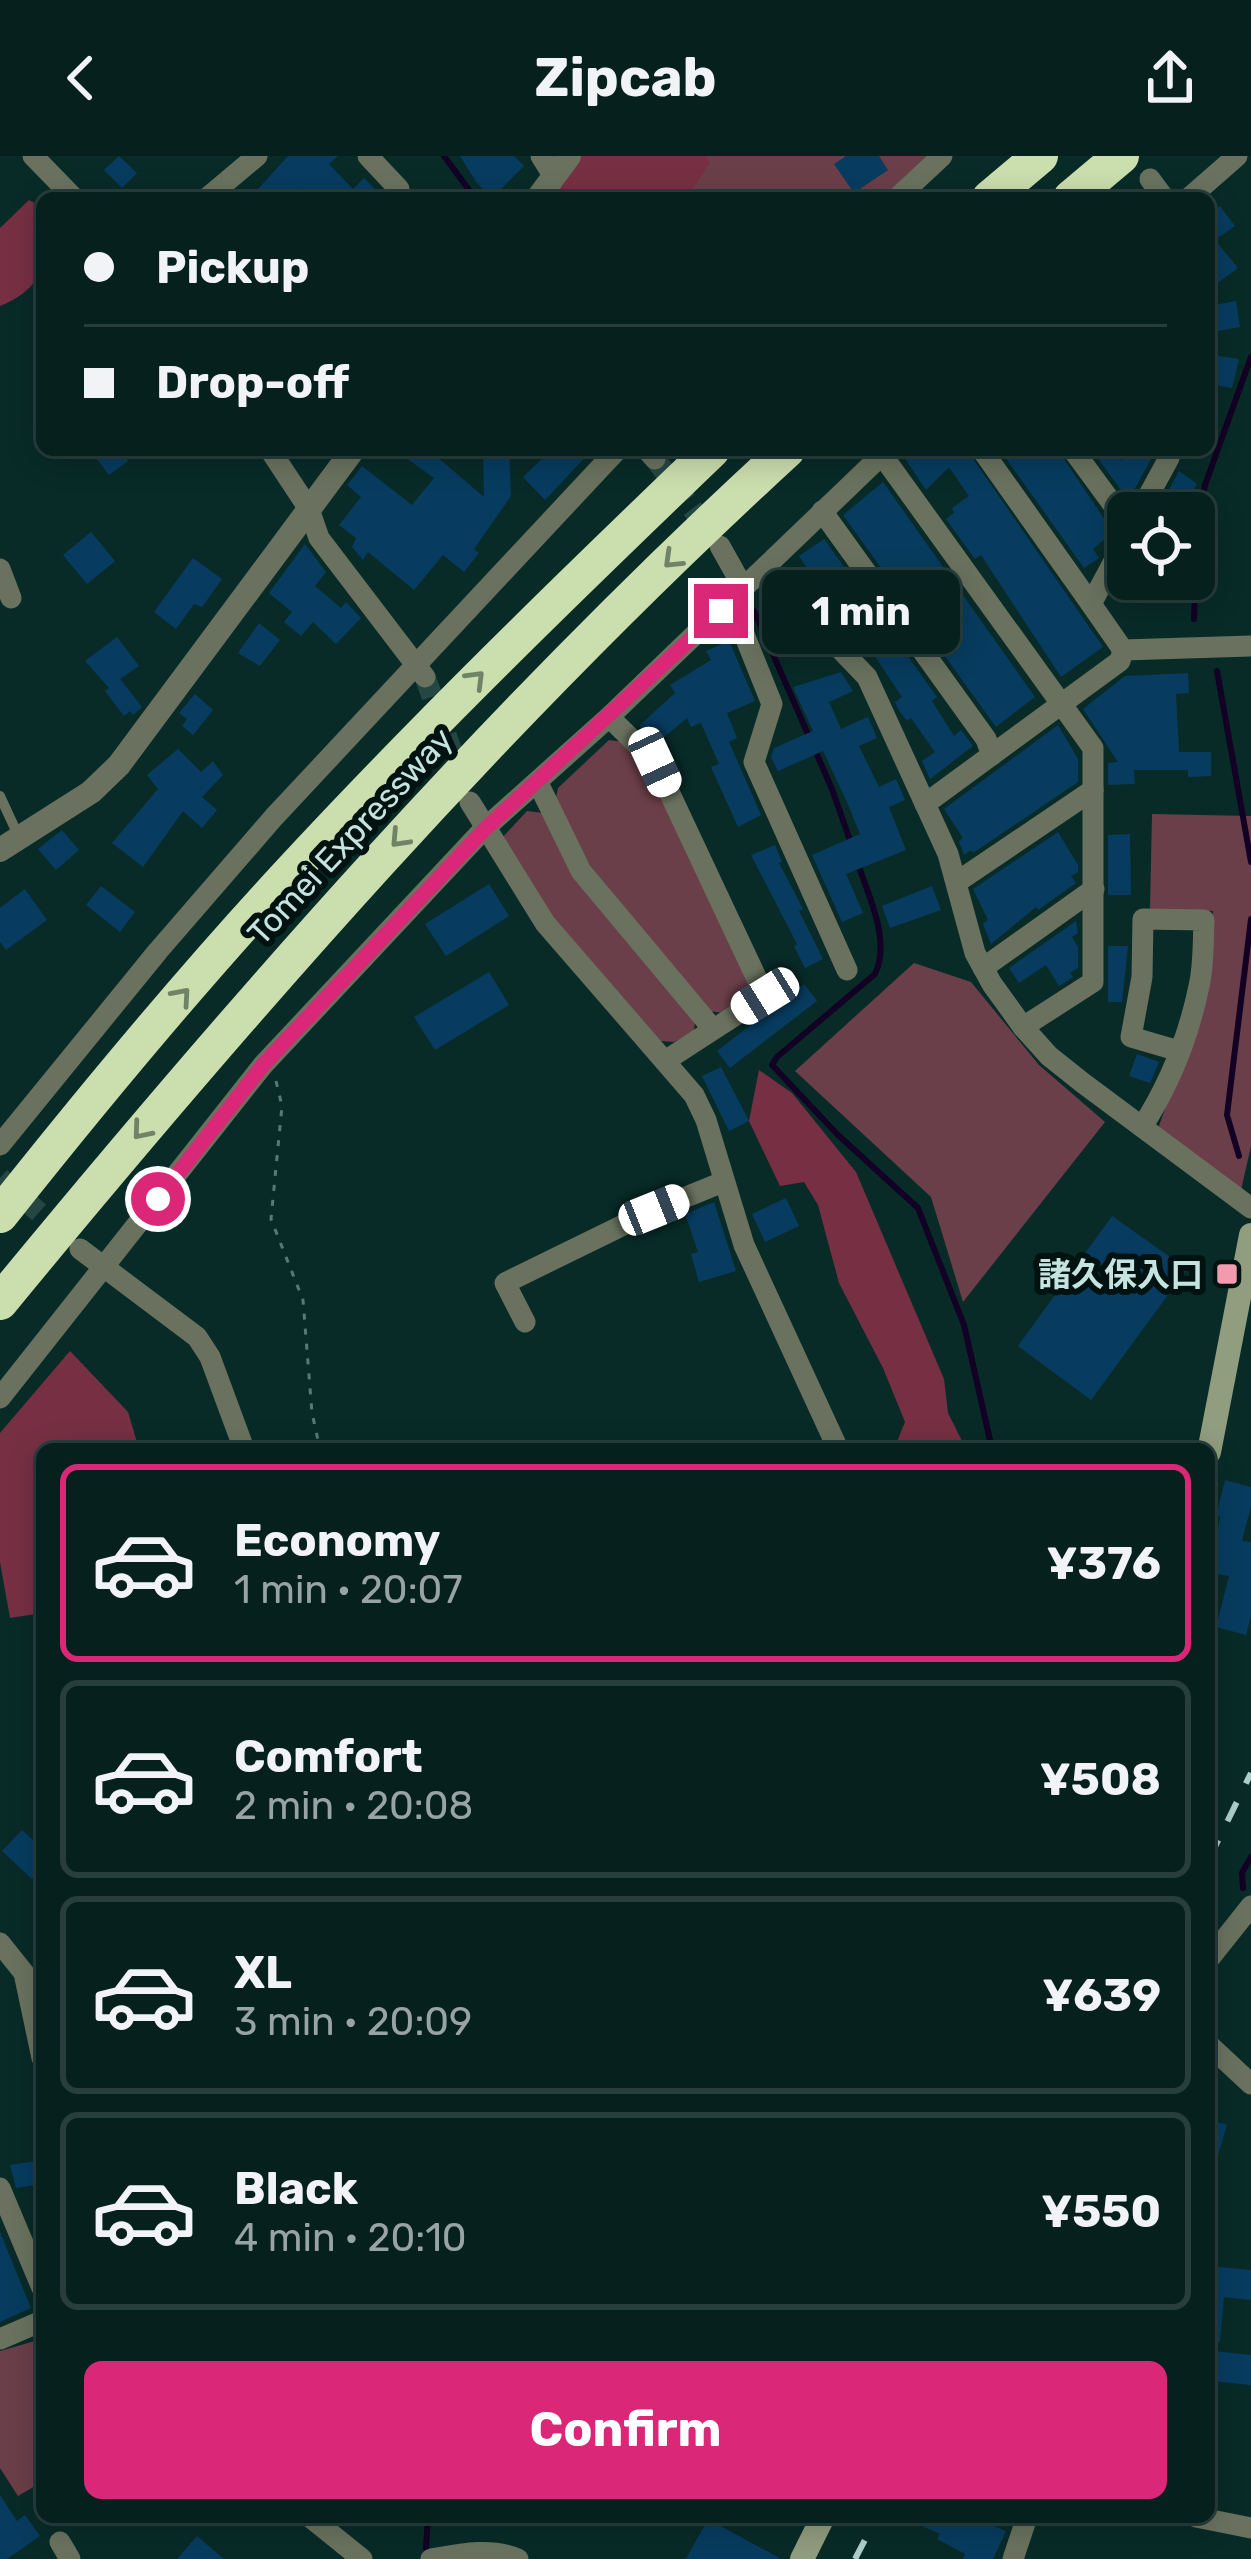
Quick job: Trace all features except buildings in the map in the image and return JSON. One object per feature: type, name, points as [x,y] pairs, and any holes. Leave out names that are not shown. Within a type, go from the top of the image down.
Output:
[{"type":"highway","points":[[997,192],[1040,156]]},
{"type":"highway","points":[[1078,192],[1121,156]]},
{"type":"highway","name":"Tomei Expressway","points":[[0,1215],[285,878],[471,684],[706,456]]},
{"type":"highway","name":"Tomei Expressway","points":[[0,1302],[209,1049],[324,920],[586,641],[781,456]]},
{"type":"main road","points":[[1211,1443],[1251,1234]]},
{"type":"main road","points":[[802,2559],[820,2523]]},
{"type":"street","points":[[33,156],[68,192]]},
{"type":"street","points":[[214,192],[257,156]]},
{"type":"street","points":[[368,156],[399,189],[396,192]]},
{"type":"street","points":[[903,192],[942,156]]},
{"type":"street","points":[[1196,192],[1237,156]]},
{"type":"street","points":[[541,192],[555,163]]},
{"type":"street","points":[[274,456],[309,509],[319,538],[422,670]]},
{"type":"street","points":[[10,844],[91,792],[118,765],[348,456]]},
{"type":"street","points":[[0,1144],[187,918],[422,670],[612,456]]},
{"type":"street","points":[[0,1398],[263,1065],[484,830],[881,456]]},
{"type":"street","points":[[888,456],[1093,748],[1094,982],[1023,1027]]},
{"type":"street","points":[[986,456],[1123,650]]},
{"type":"street","points":[[1077,456],[1107,496]]},
{"type":"street","points":[[1150,492],[1168,456]]},
{"type":"street","points":[[822,511],[986,739],[992,755]]},
{"type":"street","points":[[721,546],[744,589]]},
{"type":"street","points":[[0,569],[11,598]]},
{"type":"street","points":[[764,570],[866,676],[957,882],[983,968],[1023,1027],[1048,1056],[1251,1208]]},
{"type":"street","points":[[1091,604],[1107,574]]},
{"type":"street","points":[[721,611],[742,629],[772,704],[754,762],[847,970]]},
{"type":"street","points":[[1123,650],[1251,646]]},
{"type":"street","points":[[925,804],[1120,661],[1123,650]]},
{"type":"street","points":[[609,717],[655,762],[765,996],[665,1061]]},
{"type":"street","points":[[538,783],[581,871],[713,1029]]},
{"type":"street","points":[[957,882],[1093,790]]},
{"type":"street","points":[[470,802],[545,923],[694,1095],[744,1245],[835,1443]]},
{"type":"street","points":[[983,968],[1094,889]]},
{"type":"street","points":[[1142,1127],[1165,1090],[1178,1051],[1200,985],[1204,920],[1143,919],[1142,977],[1131,1037],[1178,1051]]},
{"type":"street","points":[[525,1322],[506,1283],[654,1210],[723,1182]]},
{"type":"street","points":[[80,1249],[196,1337],[210,1357],[242,1443]]},
{"type":"street","points":[[1215,1951],[1251,1906]]},
{"type":"street","points":[[0,1943],[24,1973],[36,2030]]},
{"type":"street","points":[[1215,2051],[1251,2084]]},
{"type":"street","points":[[0,2188],[36,2274]]},
{"type":"street","points":[[0,2339],[36,2323]]},
{"type":"street","points":[[1215,2521],[1251,2528]]},
{"type":"street","points":[[317,2523],[362,2559]]},
{"type":"street","points":[[1013,2559],[1025,2523]]},
{"type":"street","points":[[431,2559],[471,2552],[518,2559]]},
{"type":"lane","points":[[0,796],[10,844]]},
{"type":"path","points":[[263,1065],[280,1088],[282,1106],[271,1220],[303,1300],[319,1443]]},
{"type":"shaded area","points":[[581,156],[706,156],[710,163],[690,192],[553,192]]},
{"type":"shaded area","points":[[583,156],[927,156],[888,192],[556,192]]},
{"type":"shaded area","points":[[29,200],[36,204],[36,279],[0,306],[0,228]]},
{"type":"shaded area","points":[[609,740],[624,742],[646,767],[750,984],[748,997],[723,1013],[709,1011],[589,864],[555,802],[558,788]]},
{"type":"shaded area","points":[[527,811],[543,813],[695,1020],[694,1032],[674,1042],[661,1041],[552,916],[501,839]]},
{"type":"shaded area","points":[[1152,814],[1251,816],[1251,1146],[1241,1190],[1158,1129],[1207,986],[1213,911],[1150,909]]},
{"type":"shaded area","points":[[914,963],[971,982],[1039,1065],[1105,1122],[963,1302],[931,1197],[795,1071]]},
{"type":"shaded area","points":[[759,1070],[792,1093],[856,1172],[944,1379],[948,1413],[963,1443],[896,1443],[905,1422],[839,1283],[818,1205],[804,1182],[780,1186],[749,1121]]},
{"type":"shaded area","points":[[70,1351],[128,1412],[137,1443],[36,1443],[36,1614],[10,1618],[0,1562],[0,1433]]},
{"type":"shaded area","points":[[36,2341],[36,2486],[18,2496],[0,2468],[0,2351]]},
{"type":"waterway","points":[[444,156],[471,192]]},
{"type":"waterway","points":[[1194,619],[1197,526],[1205,485],[1251,357]]},
{"type":"waterway","points":[[754,611],[852,846]]},
{"type":"waterway","points":[[1217,671],[1251,862]]},
{"type":"waterway","points":[[858,864],[880,933],[875,974],[772,1065],[837,1134],[918,1208],[964,1325],[991,1443]]},
{"type":"waterway","points":[[1239,1156],[1227,1115],[1251,919]]},
{"type":"waterway","points":[[1243,1888],[1242,1873],[1251,1857]]},
{"type":"waterway","points":[[426,2548],[428,2523]]},
{"type":"tunnel","points":[[655,459],[709,531]]},
{"type":"tunnel","points":[[425,677],[462,779]]},
{"type":"tunnel","points":[[0,1178],[67,1237]]},
{"type":"railway","points":[[1215,1847],[1251,1773]]},
{"type":"railway","points":[[855,2559],[874,2523]]},
{"type":"place","name":"諸久保入口","points":[[1227,1274]]},
{"type":"route","points":[[158,1199],[263,1065],[484,830],[721,611]]}]
